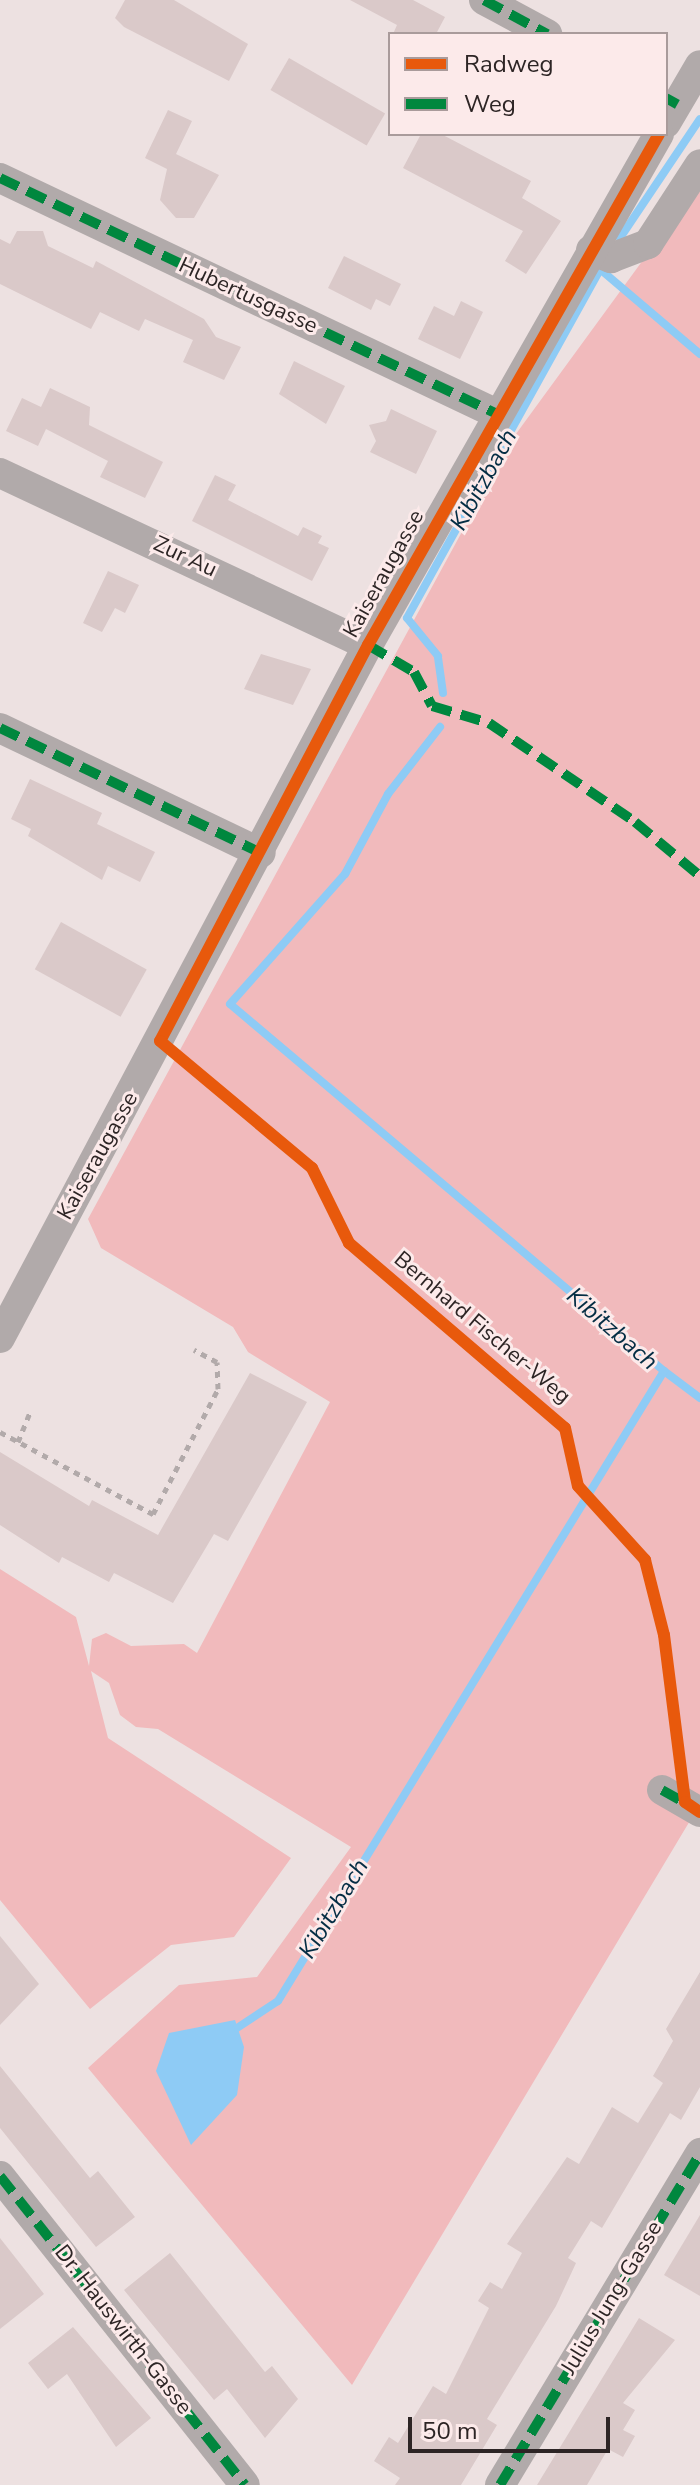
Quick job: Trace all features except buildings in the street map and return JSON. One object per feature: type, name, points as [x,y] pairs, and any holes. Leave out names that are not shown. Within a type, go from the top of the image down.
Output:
[{"type":"street","points":[[484,0],[543,32]]},
{"type":"street","points":[[670,108],[700,65]]},
{"type":"street","name":"Kaiseraugasse","points":[[0,1338],[261,853],[368,645],[495,413],[658,136]]},
{"type":"street","points":[[591,250],[611,258],[648,244],[700,164]]},
{"type":"street","name":"Hubertusgasse","points":[[0,178],[495,413]]},
{"type":"street","name":"Zur Au","points":[[0,473],[368,645]]},
{"type":"street","points":[[0,728],[261,853]]},
{"type":"street","points":[[662,1790],[700,1812]]},
{"type":"street","name":"Julius Jung-Gasse","points":[[500,2485],[700,2153]]},
{"type":"street","name":"Dr. Hauswirth-Gasse","points":[[0,2176],[245,2485]]},
{"type":"path","points":[[0,1432],[153,1514],[221,1375],[217,1362],[194,1350]]},
{"type":"path","points":[[18,1442],[31,1410]]},
{"type":"shaded area","points":[[700,182],[700,1804],[352,2385],[88,2068],[179,1985],[257,1977],[351,1847],[158,1729],[136,1727],[120,1715],[109,1683],[91,1671],[108,1738],[291,1858],[234,1937],[171,1945],[90,2009],[0,1900],[0,1569],[76,1617],[89,1666],[92,1639],[106,1633],[131,1646],[184,1644],[197,1653],[330,1402],[248,1352],[233,1327],[101,1248],[88,1219],[513,438]]},
{"type":"water","points":[[235,2020],[244,2047],[237,2095],[191,2145],[156,2071],[169,2033]]},
{"type":"waterway","name":"Kibitzbach","points":[[620,238],[700,119]]},
{"type":"waterway","name":"Kibitzbach","points":[[443,693],[438,656],[407,618],[603,265]]},
{"type":"waterway","points":[[601,270],[700,354]]},
{"type":"waterway","name":"Kibitzbach","points":[[237,2028],[278,2001],[664,1371],[230,1004],[345,874],[388,794],[440,727]]},
{"type":"waterway","points":[[664,1371],[700,1398]]},
{"type":"marked path","points":[[484,0],[543,32]]},
{"type":"marked path","points":[[668,99],[677,104]]},
{"type":"marked path","points":[[0,178],[495,413]]},
{"type":"marked path","points":[[368,645],[414,672],[432,706],[489,723],[635,822],[700,876]]},
{"type":"marked path","points":[[0,728],[261,853]]},
{"type":"marked path","points":[[662,1790],[687,1804]]},
{"type":"marked path","points":[[500,2485],[700,2153]]},
{"type":"marked path","points":[[0,2176],[245,2485]]},
{"type":"cycle path","name":"Bernhard Fischer-Weg","points":[[658,136],[368,645],[160,1041],[312,1168],[349,1243],[565,1428],[578,1486],[645,1560],[664,1635],[685,1802],[700,1812]]}]
